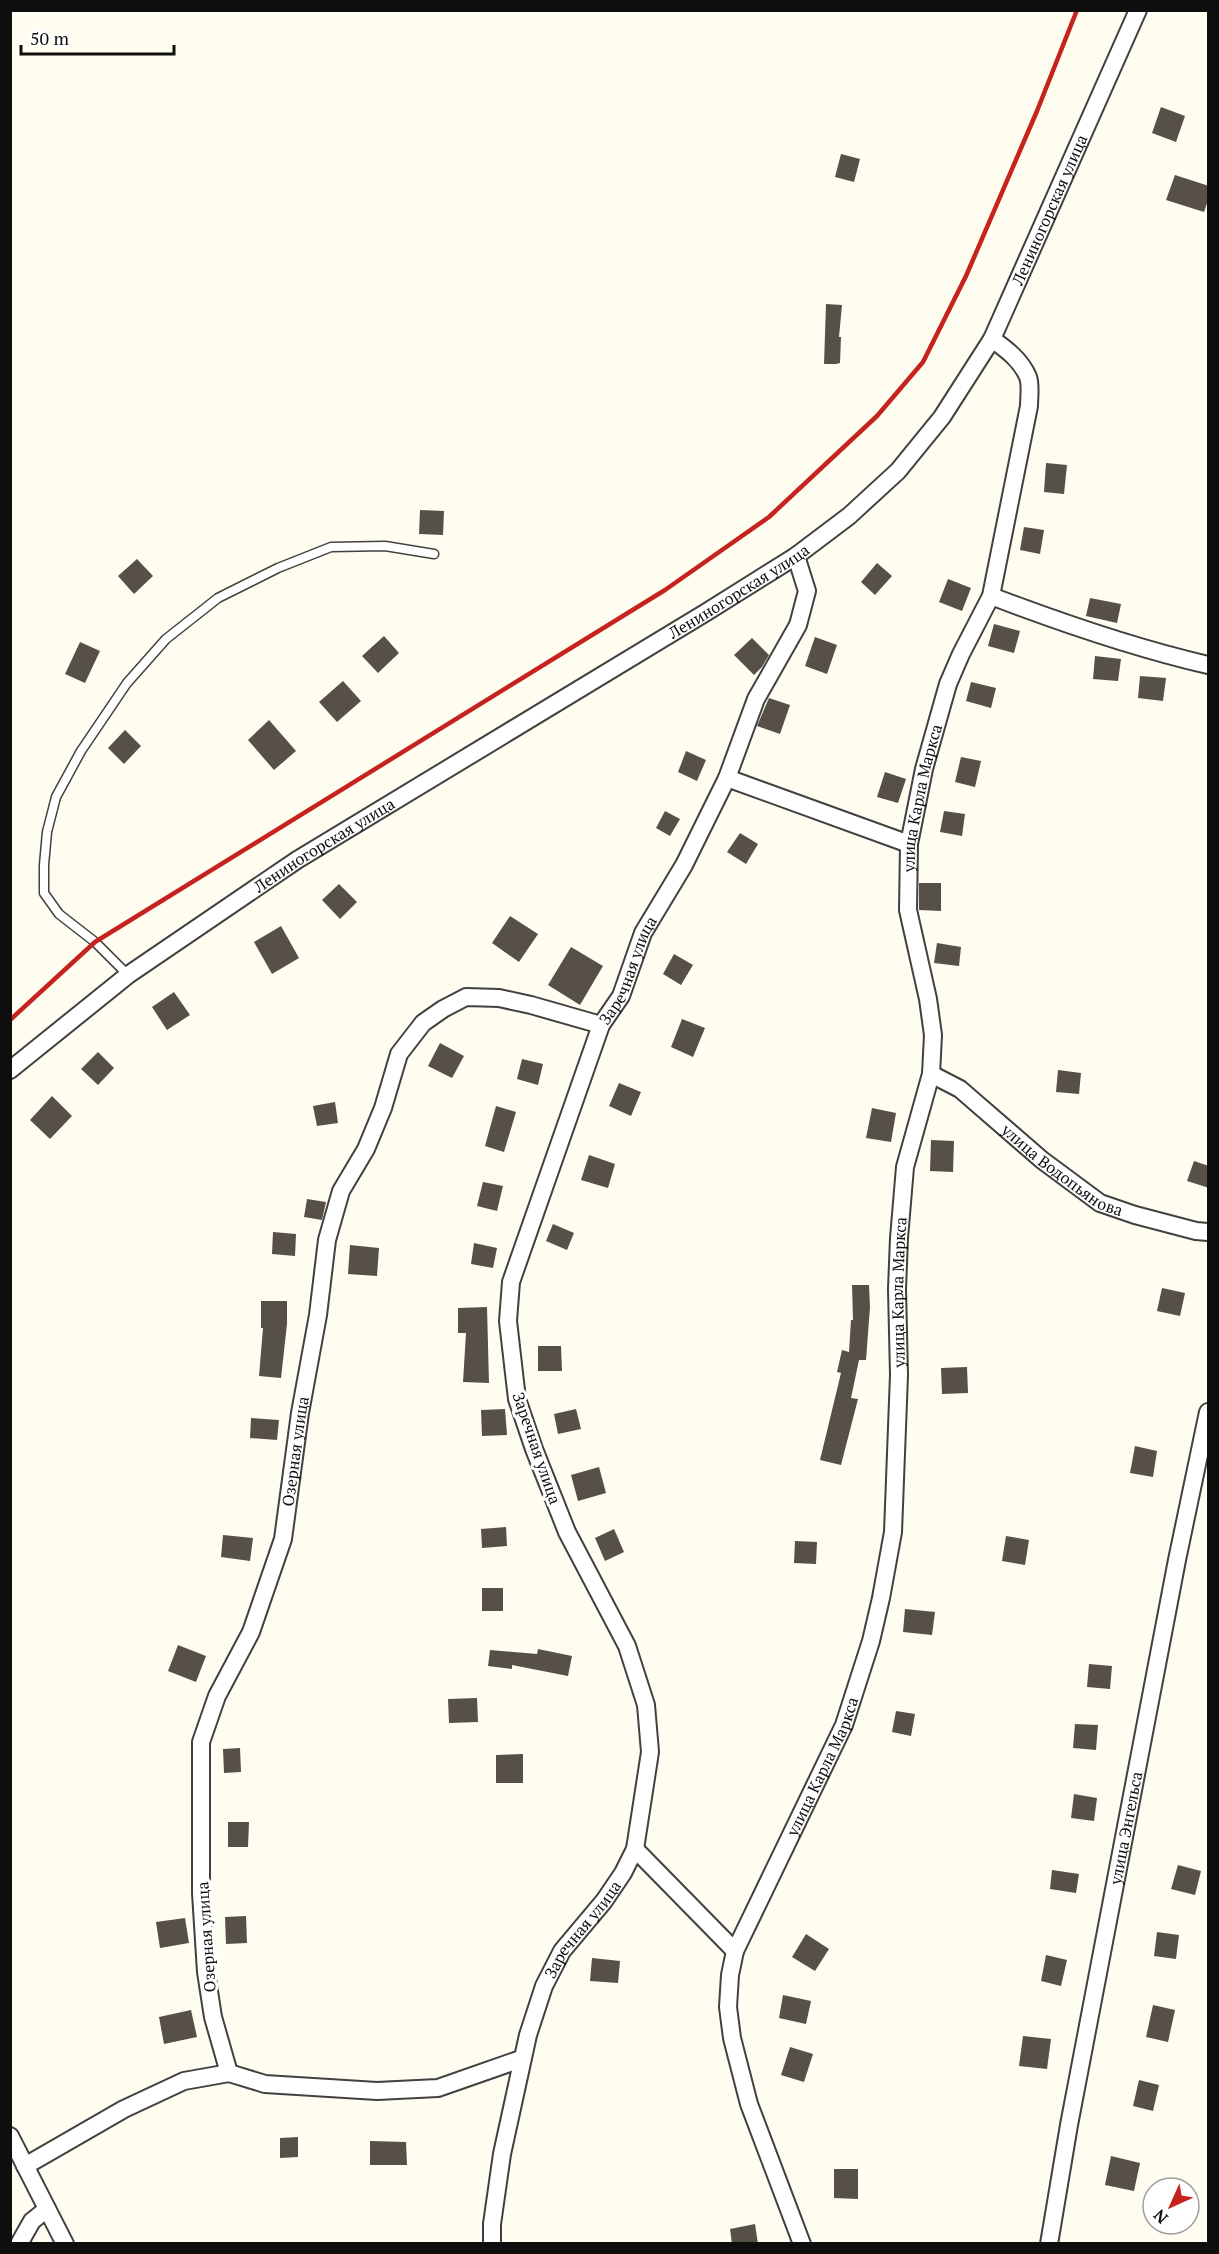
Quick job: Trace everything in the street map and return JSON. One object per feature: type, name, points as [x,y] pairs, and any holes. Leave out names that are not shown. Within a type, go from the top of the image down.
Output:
[{"type":"street","name":"Лениногорская улица","points":[[10,1070],[128,975],[297,860],[796,556],[849,516],[898,471],[942,417],[992,339],[1138,10]]},
{"type":"street","name":"улица Карла Маркса","points":[[801,2244],[749,2104],[732,2038],[728,2007],[730,1975],[735,1951],[844,1725],[871,1641],[893,1532],[899,1375],[897,1279],[905,1167],[931,1074],[933,1035],[928,999],[908,910],[909,844],[924,769],[948,684],[960,654],[991,596],[1029,406],[1029,379],[1020,364],[992,339]]},
{"type":"street","name":"Заречная улица","points":[[492,2244],[492,2224],[502,2154],[521,2060],[544,1986],[562,1951],[603,1901],[623,1873],[635,1849],[650,1752],[646,1705],[627,1646],[567,1532],[517,1399],[508,1322],[511,1282],[602,1025],[621,996],[643,933],[684,865],[727,778],[756,699],[798,625],[807,591],[796,556]]},
{"type":"street","points":[[991,596],[1159,654],[1209,665]]},
{"type":"street","points":[[727,778],[909,844]]},
{"type":"street","name":"Озерная улица","points":[[229,2073],[213,2017],[206,1972],[201,1893],[201,1742],[217,1696],[251,1632],[284,1539],[300,1413],[318,1315],[327,1240],[341,1191],[366,1149],[383,1108],[399,1054],[423,1023],[443,1009],[466,997],[499,998],[602,1025]]},
{"type":"street","name":"улица Водопьянова","points":[[931,1074],[960,1089],[1042,1160],[1100,1203],[1196,1231],[1209,1232]]},
{"type":"street","name":"улица Энгельса","points":[[1049,2244],[1071,2114],[1177,1560],[1209,1412]]},
{"type":"street","points":[[635,1849],[735,1951]]},
{"type":"street","points":[[25,2166],[124,2109],[184,2081],[229,2073],[265,2084],[377,2091],[438,2088],[521,2060]]},
{"type":"street","points":[[10,2136],[65,2244]]},
{"type":"street","points":[[20,2244],[32,2221],[47,2209]]},
{"type":"lane","points":[[128,975],[95,942],[59,914],[44,893],[44,865],[48,832],[56,797],[81,751],[127,683],[166,639],[218,598],[278,568],[331,547],[385,546],[434,554]]},
{"type":"building","points":[[1161,107],[1185,116],[1176,142],[1152,133]]},
{"type":"building","points":[[841,154],[860,159],[854,182],[835,177]]},
{"type":"building","points":[[1175,175],[1209,186],[1209,197],[1204,212],[1166,200]]},
{"type":"building","points":[[826,304],[842,305],[839,337],[841,337],[840,363],[836,364],[824,364]]},
{"type":"building","points":[[1046,463],[1067,465],[1064,494],[1044,492]]},
{"type":"building","points":[[420,510],[444,511],[443,535],[419,534]]},
{"type":"building","points":[[1024,527],[1044,530],[1040,554],[1020,550]]},
{"type":"building","points":[[137,559],[153,576],[134,594],[118,576]]},
{"type":"building","points":[[877,563],[892,576],[875,595],[861,582]]},
{"type":"building","points":[[948,579],[971,588],[962,611],[939,602]]},
{"type":"building","points":[[1090,598],[1121,604],[1117,623],[1086,616]]},
{"type":"building","points":[[994,624],[1020,631],[1014,653],[988,646]]},
{"type":"building","points":[[384,636],[399,653],[378,673],[362,656]]},
{"type":"building","points":[[815,637],[837,645],[827,674],[805,666]]},
{"type":"building","points":[[752,638],[769,655],[754,675],[734,655]]},
{"type":"building","points":[[80,642],[100,651],[85,683],[65,674]]},
{"type":"building","points":[[1095,656],[1121,659],[1118,681],[1093,679]]},
{"type":"building","points":[[1140,676],[1166,678],[1163,701],[1138,698]]},
{"type":"building","points":[[343,681],[361,701],[337,722],[319,702]]},
{"type":"building","points":[[971,682],[996,688],[991,708],[966,701]]},
{"type":"building","points":[[769,698],[790,705],[780,734],[757,726]]},
{"type":"building","points":[[269,720],[296,751],[274,770],[248,740]]},
{"type":"building","points":[[125,730],[141,746],[124,764],[108,748]]},
{"type":"building","points":[[686,751],[706,760],[697,781],[678,772]]},
{"type":"building","points":[[961,757],[981,761],[975,787],[955,782]]},
{"type":"building","points":[[885,772],[906,779],[898,803],[877,797]]},
{"type":"building","points":[[665,811],[680,819],[670,836],[656,828]]},
{"type":"building","points":[[944,811],[965,814],[962,836],[940,832]]},
{"type":"building","points":[[740,833],[758,844],[746,864],[727,852]]},
{"type":"building","points":[[919,883],[941,883],[941,911],[919,910]]},
{"type":"building","points":[[339,884],[357,902],[340,919],[322,900]]},
{"type":"building","points":[[510,916],[538,934],[519,962],[492,943]]},
{"type":"building","points":[[281,926],[299,958],[272,974],[254,942]]},
{"type":"building","points":[[937,943],[961,947],[959,966],[934,963]]},
{"type":"building","points":[[571,947],[603,966],[580,1005],[548,985]]},
{"type":"building","points":[[674,954],[693,965],[681,985],[663,974]]},
{"type":"building","points":[[174,992],[190,1015],[167,1030],[152,1007]]},
{"type":"building","points":[[682,1019],[705,1028],[693,1057],[671,1047]]},
{"type":"building","points":[[440,1043],[464,1056],[452,1078],[428,1066]]},
{"type":"building","points":[[98,1052],[114,1068],[98,1085],[81,1069]]},
{"type":"building","points":[[522,1059],[543,1064],[538,1085],[517,1079]]},
{"type":"building","points":[[1058,1070],[1081,1073],[1079,1094],[1056,1092]]},
{"type":"building","points":[[619,1083],[641,1092],[631,1116],[609,1106]]},
{"type":"building","points":[[52,1096],[72,1116],[50,1139],[30,1120]]},
{"type":"building","points":[[335,1102],[338,1123],[317,1126],[313,1106]]},
{"type":"building","points":[[496,1106],[516,1112],[504,1152],[485,1146]]},
{"type":"building","points":[[872,1108],[896,1113],[891,1142],[866,1138]]},
{"type":"building","points":[[931,1140],[954,1141],[953,1172],[930,1171]]},
{"type":"building","points":[[589,1155],[615,1164],[608,1188],[581,1180]]},
{"type":"building","points":[[1194,1161],[1209,1166],[1209,1188],[1187,1181]]},
{"type":"building","points":[[483,1182],[503,1186],[497,1211],[477,1206]]},
{"type":"building","points":[[307,1199],[326,1202],[322,1220],[304,1217]]},
{"type":"building","points":[[553,1224],[574,1233],[567,1250],[546,1241]]},
{"type":"building","points":[[273,1232],[296,1234],[295,1256],[272,1254]]},
{"type":"building","points":[[474,1243],[497,1248],[493,1268],[471,1264]]},
{"type":"building","points":[[350,1245],[379,1248],[377,1276],[348,1274]]},
{"type":"building","points":[[852,1285],[869,1285],[870,1307],[866,1360],[859,1360],[851,1398],[858,1399],[841,1465],[820,1460],[841,1373],[837,1372],[842,1350],[849,1352],[851,1320],[853,1320]]},
{"type":"building","points":[[1162,1288],[1185,1293],[1180,1316],[1157,1311]]},
{"type":"building","points":[[261,1301],[287,1301],[281,1378],[259,1376],[263,1328],[261,1328]]},
{"type":"building","points":[[487,1307],[489,1383],[463,1382],[466,1333],[458,1333],[458,1308]]},
{"type":"building","points":[[538,1346],[561,1346],[562,1371],[538,1371]]},
{"type":"building","points":[[967,1367],[968,1393],[942,1394],[941,1368]]},
{"type":"building","points":[[505,1409],[507,1435],[482,1436],[481,1410]]},
{"type":"building","points":[[576,1409],[581,1429],[558,1434],[554,1414]]},
{"type":"building","points":[[251,1418],[279,1420],[277,1440],[250,1438]]},
{"type":"building","points":[[1135,1446],[1157,1451],[1153,1477],[1130,1473]]},
{"type":"building","points":[[599,1467],[606,1493],[578,1501],[571,1475]]},
{"type":"building","points":[[506,1527],[507,1546],[482,1548],[481,1529]]},
{"type":"building","points":[[614,1529],[624,1552],[605,1561],[595,1538]]},
{"type":"building","points":[[223,1535],[253,1538],[250,1561],[221,1557]]},
{"type":"building","points":[[1006,1536],[1029,1540],[1025,1565],[1002,1561]]},
{"type":"building","points":[[795,1541],[817,1542],[816,1564],[794,1563]]},
{"type":"building","points":[[482,1588],[503,1588],[503,1611],[482,1611]]},
{"type":"building","points":[[905,1609],[935,1612],[932,1635],[903,1632]]},
{"type":"building","points":[[178,1645],[206,1656],[196,1682],[168,1671]]},
{"type":"building","points":[[538,1649],[572,1656],[568,1676],[512,1665],[512,1669],[488,1666],[490,1650],[537,1654]]},
{"type":"building","points":[[1089,1664],[1112,1666],[1110,1689],[1087,1687]]},
{"type":"building","points":[[477,1698],[478,1722],[449,1723],[448,1699]]},
{"type":"building","points":[[896,1711],[915,1714],[911,1736],[892,1732]]},
{"type":"building","points":[[1075,1724],[1098,1725],[1096,1750],[1073,1748]]},
{"type":"building","points":[[240,1748],[241,1772],[224,1773],[223,1749]]},
{"type":"building","points":[[523,1754],[523,1783],[496,1783],[496,1755]]},
{"type":"building","points":[[1074,1794],[1097,1798],[1094,1821],[1071,1818]]},
{"type":"building","points":[[228,1822],[249,1822],[248,1847],[228,1847]]},
{"type":"building","points":[[1178,1865],[1201,1871],[1195,1895],[1171,1889]]},
{"type":"building","points":[[1052,1870],[1079,1874],[1076,1893],[1050,1889]]},
{"type":"building","points":[[246,1916],[247,1943],[226,1944],[225,1917]]},
{"type":"building","points":[[185,1918],[189,1943],[160,1948],[156,1922]]},
{"type":"building","points":[[1157,1932],[1179,1935],[1176,1959],[1154,1956]]},
{"type":"building","points":[[806,1934],[829,1949],[815,1971],[792,1957]]},
{"type":"building","points":[[1046,1955],[1067,1960],[1061,1986],[1041,1981]]},
{"type":"building","points":[[592,1958],[620,1961],[618,1983],[590,1981]]},
{"type":"building","points":[[783,1995],[811,2001],[806,2024],[779,2018]]},
{"type":"building","points":[[1153,2005],[1175,2010],[1168,2042],[1146,2037]]},
{"type":"building","points":[[191,2010],[197,2037],[164,2044],[159,2017]]},
{"type":"building","points":[[1023,2036],[1051,2039],[1047,2069],[1019,2066]]},
{"type":"building","points":[[790,2047],[813,2054],[804,2082],[781,2075]]},
{"type":"building","points":[[1139,2080],[1159,2085],[1153,2111],[1133,2106]]},
{"type":"building","points":[[298,2137],[298,2157],[280,2158],[280,2138]]},
{"type":"building","points":[[370,2141],[406,2142],[407,2165],[370,2165]]},
{"type":"building","points":[[1111,2156],[1140,2163],[1134,2191],[1105,2185]]},
{"type":"building","points":[[834,2169],[858,2169],[858,2199],[834,2198]]},
{"type":"building","points":[[755,2224],[758,2244],[732,2244],[730,2229]]},
{"type":"railway","points":[[10,1020],[95,942],[665,590],[769,517],[877,416],[923,362],[966,276],[1037,111],[1077,10]]}]
